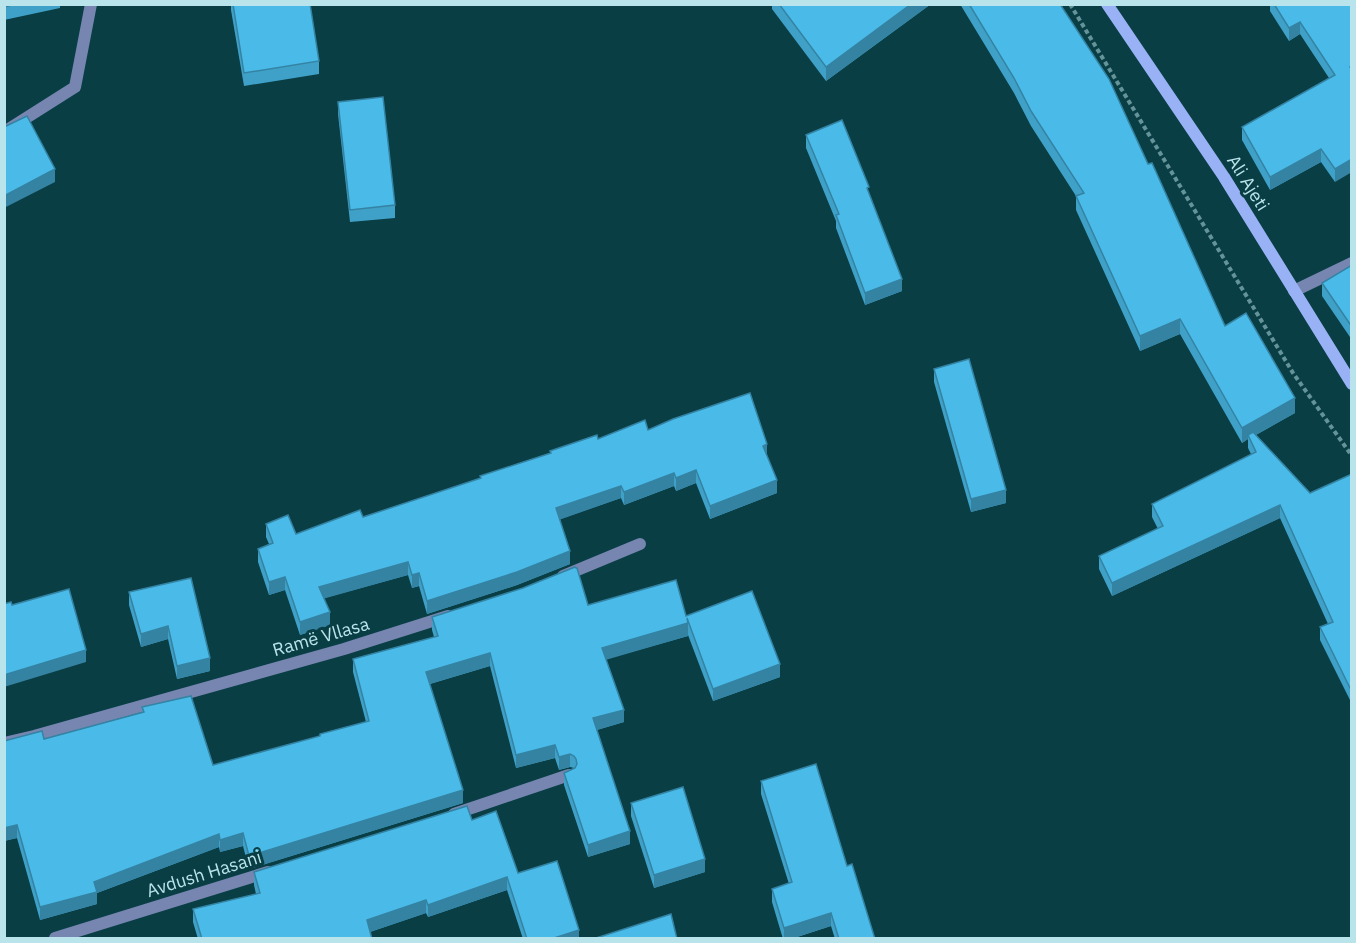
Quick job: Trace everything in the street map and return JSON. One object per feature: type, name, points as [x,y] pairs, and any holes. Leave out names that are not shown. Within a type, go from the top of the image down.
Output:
[{"type":"main road","name":"Ali Ajeti","points":[[1107,4],[1224,177],[1352,384]]},
{"type":"street","points":[[4,132],[75,87],[91,4]]},
{"type":"street","points":[[1294,291],[1352,263]]},
{"type":"street","points":[[553,580],[640,544]]},
{"type":"street","name":"Ramë Vllasa","points":[[4,743],[344,649],[454,614]]},
{"type":"street","points":[[444,817],[569,775]]},
{"type":"street","name":"Avdush Hasani","points":[[55,939],[278,869]]},
{"type":"path","points":[[1070,4],[1293,373],[1352,456]]},
{"type":"building","points":[[233,4],[310,4],[319,61],[244,73]]},
{"type":"building","points":[[779,4],[911,4],[826,67]]},
{"type":"building","points":[[969,4],[1060,4],[1109,79],[1148,164],[1152,163],[1225,326],[1246,313],[1295,398],[1242,428],[1180,319],[1140,336],[1076,196],[1084,193],[1031,111],[1014,78]]},
{"type":"building","points":[[1274,4],[1352,4],[1352,66],[1350,67],[1352,70],[1352,159],[1335,169],[1321,149],[1270,177],[1242,127],[1335,75],[1300,22],[1289,28]]},
{"type":"building","points":[[383,97],[395,205],[350,210],[338,102]]},
{"type":"building","points":[[27,116],[55,169],[4,196],[4,127]]},
{"type":"building","points":[[842,120],[902,279],[865,293],[836,215],[839,214],[806,135]]},
{"type":"building","points":[[1352,265],[1352,327],[1322,283]]},
{"type":"building","points":[[969,359],[1006,490],[971,499],[934,369]]},
{"type":"building","points":[[750,393],[767,444],[763,446],[777,480],[710,506],[696,470],[676,478],[674,473],[624,492],[621,486],[556,508],[570,551],[517,572],[427,601],[419,573],[412,575],[408,562],[319,587],[330,612],[300,622],[285,577],[269,582],[258,549],[273,543],[266,524],[288,515],[296,534],[360,510],[363,517],[481,478],[480,476],[597,435],[598,439],[645,420],[648,430],[673,419]]},
{"type":"building","points":[[1253,432],[1310,493],[1352,474],[1352,692],[1320,627],[1333,622],[1280,505],[1112,583],[1099,556],[1163,526],[1152,504],[1256,452],[1248,435]]},
{"type":"building","points":[[575,567],[588,605],[676,580],[686,616],[752,591],[780,664],[713,689],[687,618],[688,623],[602,648],[624,710],[593,718],[630,831],[588,845],[564,773],[575,768],[577,764],[574,756],[570,754],[559,757],[555,745],[516,755],[490,653],[426,672],[463,790],[249,856],[243,833],[220,840],[219,834],[94,882],[97,892],[40,907],[17,825],[4,828],[4,741],[42,731],[44,739],[144,712],[142,707],[191,696],[213,765],[320,736],[320,734],[369,721],[353,659],[438,636],[432,617],[523,588]]},
{"type":"building","points":[[191,578],[210,658],[177,666],[168,626],[141,634],[129,592]]},
{"type":"building","points":[[69,589],[86,650],[4,675],[4,604],[11,602],[12,605]]},
{"type":"building","points":[[816,764],[847,866],[852,864],[875,939],[839,939],[831,913],[784,928],[772,889],[792,882],[761,781]]},
{"type":"building","points":[[683,787],[705,859],[654,875],[631,803]]},
{"type":"building","points":[[467,806],[472,820],[496,811],[518,873],[557,861],[579,930],[551,939],[527,939],[507,877],[428,905],[426,900],[367,920],[372,939],[202,939],[193,909],[260,893],[254,872]]},
{"type":"building","points":[[671,914],[677,939],[593,939]]}]
